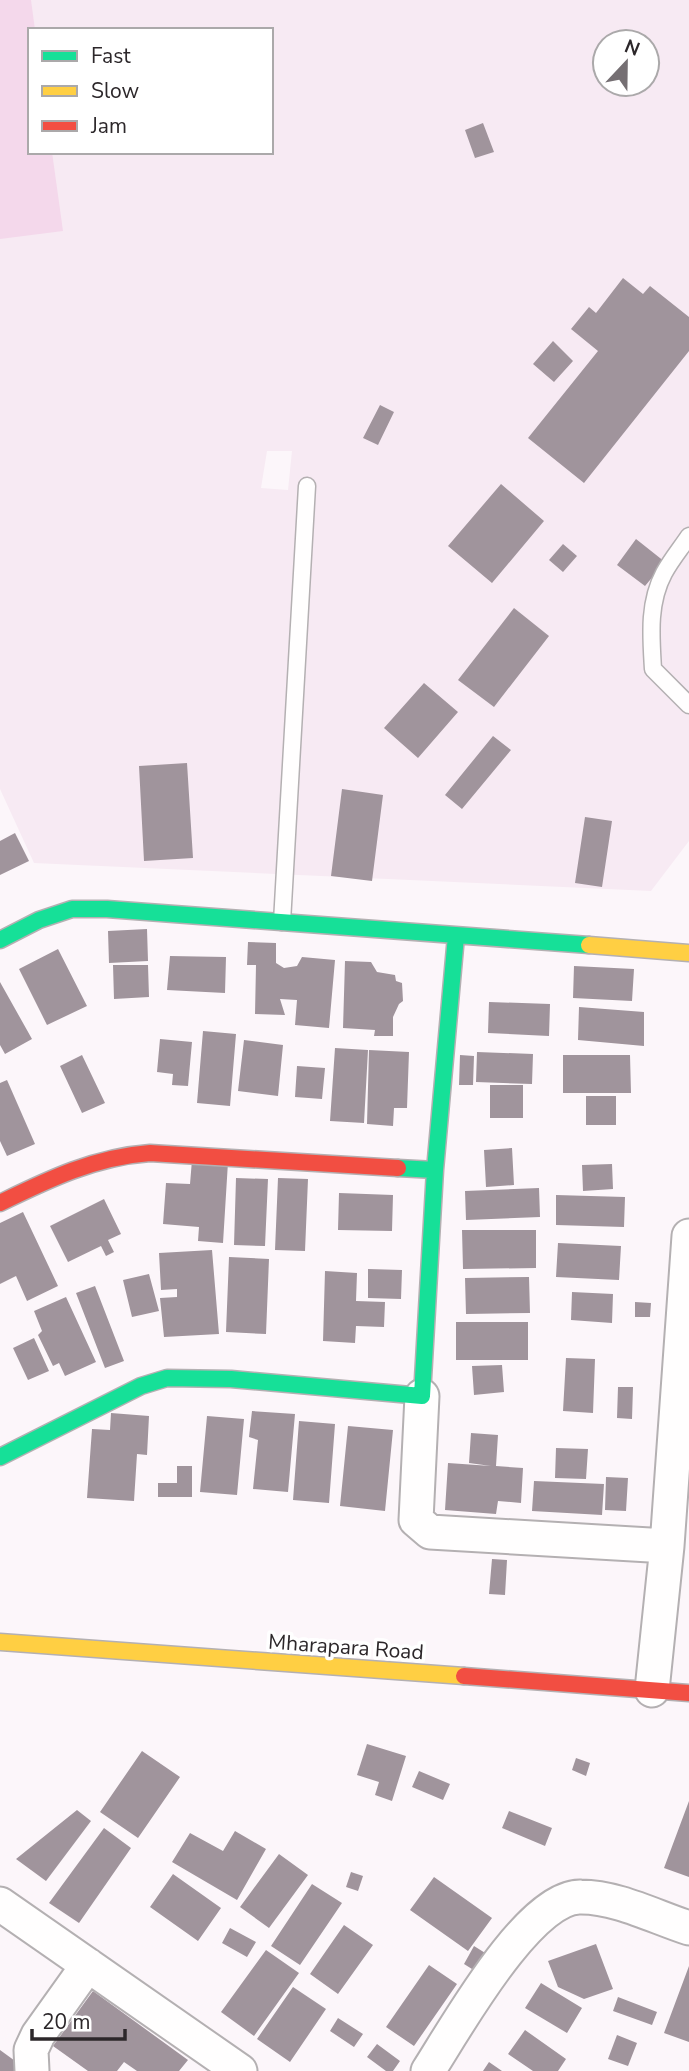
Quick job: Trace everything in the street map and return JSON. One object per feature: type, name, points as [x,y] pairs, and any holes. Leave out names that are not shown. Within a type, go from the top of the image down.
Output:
[{"type":"street","points":[[0,940],[39,920],[72,909],[689,953]]},
{"type":"street","points":[[456,936],[435,1170],[416,1520],[430,1532],[667,1546]]},
{"type":"street","points":[[0,1203],[86,1163],[122,1154],[435,1170]]},
{"type":"street","points":[[652,1690],[667,1546],[689,1236]]},
{"type":"street","points":[[0,1457],[141,1386],[167,1378],[231,1379],[422,1396]]},
{"type":"street","name":"Mharapara Road","points":[[0,1642],[689,1693]]},
{"type":"street","points":[[428,2071],[496,1964],[534,1923],[554,1906],[578,1896],[612,1902],[689,1928]]},
{"type":"street","points":[[0,1904],[240,2071]]},
{"type":"street","points":[[32,2071],[31,2050],[38,2035],[88,1965]]},
{"type":"lane","points":[[282,922],[307,486]]},
{"type":"lane","points":[[689,537],[664,573],[652,606],[650,630],[653,669],[689,705]]},
{"type":"shaded area","points":[[0,0],[689,0],[689,841],[651,891],[34,863],[0,789]],"holes":[[[267,451],[292,451],[288,490],[261,488]]]},
{"type":"shaded area","points":[[0,0],[31,0],[35,28],[28,28],[28,154],[52,154],[63,231],[0,239]]},
{"type":"building","points":[[483,123],[494,152],[475,158],[465,130]]},
{"type":"building","points":[[623,278],[643,294],[650,286],[689,317],[689,351],[584,483],[528,438],[598,351],[571,329],[589,307],[596,313]]},
{"type":"building","points":[[553,341],[573,361],[554,382],[533,364]]},
{"type":"building","points":[[380,405],[394,412],[378,445],[363,438]]},
{"type":"building","points":[[501,484],[544,521],[492,583],[448,546]]},
{"type":"building","points":[[636,539],[665,562],[645,586],[617,565]]},
{"type":"building","points":[[563,544],[577,556],[563,572],[549,560]]},
{"type":"building","points":[[514,608],[549,636],[494,707],[458,680]]},
{"type":"building","points":[[424,683],[458,712],[418,758],[384,728]]},
{"type":"building","points":[[493,736],[511,750],[462,809],[445,795]]},
{"type":"building","points":[[187,763],[193,858],[144,861],[139,766]]},
{"type":"building","points":[[342,789],[383,795],[372,881],[331,876]]},
{"type":"building","points":[[585,817],[612,821],[602,887],[575,883]]},
{"type":"building","points":[[15,833],[29,861],[0,875],[0,841]]},
{"type":"building","points":[[147,929],[148,961],[109,963],[108,931]]},
{"type":"building","points":[[248,942],[276,943],[276,963],[284,968],[297,966],[302,957],[335,960],[329,1028],[295,1025],[297,1000],[280,999],[285,1015],[255,1014],[256,965],[247,965]]},
{"type":"building","points":[[58,949],[87,1006],[47,1025],[19,969]]},
{"type":"building","points":[[170,956],[226,957],[225,993],[167,990]]},
{"type":"building","points":[[345,961],[371,962],[377,972],[395,975],[396,981],[402,983],[403,1001],[393,1017],[393,1036],[374,1036],[375,1030],[343,1028]]},
{"type":"building","points":[[113,965],[148,965],[149,997],[114,999]]},
{"type":"building","points":[[574,966],[634,969],[632,1001],[573,998]]},
{"type":"building","points":[[0,982],[32,1039],[5,1054],[0,1045]]},
{"type":"building","points":[[489,1002],[550,1004],[549,1036],[488,1033]]},
{"type":"building","points":[[579,1007],[644,1012],[644,1046],[578,1040]]},
{"type":"building","points":[[203,1031],[236,1034],[230,1106],[197,1103]]},
{"type":"building","points":[[160,1039],[192,1042],[188,1086],[172,1085],[173,1074],[157,1072]]},
{"type":"building","points":[[244,1040],[283,1045],[278,1096],[238,1091]]},
{"type":"building","points":[[335,1048],[368,1050],[364,1123],[330,1121]]},
{"type":"building","points":[[369,1050],[409,1052],[407,1108],[394,1108],[393,1126],[367,1124]]},
{"type":"building","points":[[477,1052],[533,1054],[532,1084],[476,1082]]},
{"type":"building","points":[[82,1055],[105,1103],[82,1113],[60,1066]]},
{"type":"building","points":[[460,1055],[474,1056],[473,1085],[459,1085]]},
{"type":"building","points":[[563,1055],[630,1055],[631,1093],[563,1093]]},
{"type":"building","points":[[297,1066],[325,1068],[322,1099],[295,1097]]},
{"type":"building","points":[[7,1080],[35,1144],[7,1156],[0,1141],[0,1083]]},
{"type":"building","points":[[490,1085],[523,1085],[523,1118],[490,1118]]},
{"type":"building","points":[[586,1096],[616,1096],[616,1125],[586,1125]]},
{"type":"building","points":[[512,1148],[514,1185],[486,1187],[484,1150]]},
{"type":"building","points":[[192,1160],[228,1162],[223,1243],[198,1241],[199,1227],[163,1224],[166,1183],[190,1184]]},
{"type":"building","points":[[612,1164],[613,1189],[583,1191],[582,1165]]},
{"type":"building","points":[[236,1178],[268,1179],[265,1246],[234,1245]]},
{"type":"building","points":[[278,1178],[308,1179],[305,1251],[275,1250]]},
{"type":"building","points":[[539,1188],[540,1217],[466,1220],[465,1191]]},
{"type":"building","points":[[339,1193],[393,1195],[392,1231],[338,1230]]},
{"type":"building","points":[[556,1195],[625,1197],[624,1227],[556,1225]]},
{"type":"building","points":[[104,1199],[121,1234],[108,1240],[114,1252],[106,1256],[101,1246],[68,1262],[50,1226]]},
{"type":"building","points":[[23,1212],[58,1286],[27,1301],[16,1276],[0,1284],[0,1223]]},
{"type":"building","points":[[462,1230],[536,1230],[536,1268],[463,1269]]},
{"type":"building","points":[[558,1243],[621,1246],[619,1280],[556,1277]]},
{"type":"building","points":[[212,1250],[219,1334],[164,1337],[160,1298],[177,1297],[177,1289],[161,1290],[159,1253]]},
{"type":"building","points":[[229,1257],[269,1259],[266,1334],[226,1332]]},
{"type":"building","points":[[368,1269],[402,1270],[401,1299],[368,1298]]},
{"type":"building","points":[[325,1271],[357,1273],[356,1301],[385,1302],[384,1327],[356,1326],[355,1343],[323,1341]]},
{"type":"building","points":[[149,1274],[159,1311],[132,1317],[123,1280]]},
{"type":"building","points":[[529,1277],[530,1313],[466,1314],[465,1278]]},
{"type":"building","points":[[95,1286],[124,1361],[105,1368],[76,1293]]},
{"type":"building","points":[[572,1292],[613,1294],[612,1323],[571,1320]]},
{"type":"building","points":[[66,1297],[96,1362],[65,1376],[59,1363],[53,1366],[38,1335],[42,1331],[34,1311]]},
{"type":"building","points":[[635,1302],[651,1303],[650,1317],[635,1317]]},
{"type":"building","points":[[456,1322],[528,1322],[528,1360],[456,1360]]},
{"type":"building","points":[[34,1338],[49,1371],[28,1380],[13,1348]]},
{"type":"building","points":[[566,1358],[595,1359],[593,1413],[563,1411]]},
{"type":"building","points":[[502,1365],[504,1392],[474,1395],[472,1366]]},
{"type":"building","points":[[618,1387],[633,1387],[632,1419],[617,1418]]},
{"type":"building","points":[[252,1411],[295,1414],[288,1492],[253,1489],[258,1440],[249,1437]]},
{"type":"building","points":[[111,1413],[149,1416],[147,1455],[137,1454],[134,1501],[87,1498],[92,1429],[110,1430]]},
{"type":"building","points":[[207,1416],[244,1419],[237,1495],[200,1492]]},
{"type":"building","points":[[299,1421],[335,1424],[329,1503],[293,1500]]},
{"type":"building","points":[[348,1426],[393,1430],[385,1511],[340,1506]]},
{"type":"building","points":[[471,1433],[498,1435],[496,1466],[523,1468],[521,1503],[498,1501],[496,1514],[445,1510],[448,1463],[491,1466],[469,1463]]},
{"type":"building","points":[[556,1448],[588,1449],[586,1479],[555,1478]]},
{"type":"building","points":[[177,1466],[192,1466],[192,1497],[158,1497],[158,1483],[177,1483]]},
{"type":"building","points":[[606,1477],[628,1478],[626,1511],[605,1510]]},
{"type":"building","points":[[534,1481],[604,1484],[602,1515],[532,1511]]},
{"type":"building","points":[[492,1559],[507,1560],[505,1595],[489,1594]]},
{"type":"building","points":[[367,1744],[406,1756],[392,1801],[375,1795],[379,1782],[357,1775]]},
{"type":"building","points":[[142,1751],[180,1777],[138,1838],[100,1812]]},
{"type":"building","points":[[576,1758],[590,1763],[586,1776],[572,1770]]},
{"type":"building","points":[[419,1771],[450,1784],[443,1800],[412,1787]]},
{"type":"building","points":[[689,1801],[689,1877],[664,1868]]},
{"type":"building","points":[[77,1810],[91,1821],[46,1881],[16,1859]]},
{"type":"building","points":[[509,1811],[552,1828],[545,1846],[502,1828]]},
{"type":"building","points":[[104,1828],[131,1848],[79,1923],[49,1903]]},
{"type":"building","points":[[235,1831],[266,1849],[237,1900],[172,1862],[190,1833],[223,1851]]},
{"type":"building","points":[[279,1854],[308,1875],[269,1928],[240,1907]]},
{"type":"building","points":[[351,1872],[363,1876],[358,1891],[346,1887]]},
{"type":"building","points":[[173,1874],[221,1908],[198,1941],[150,1907]]},
{"type":"building","points":[[434,1877],[492,1918],[468,1951],[410,1910]]},
{"type":"building","points":[[312,1884],[342,1903],[300,1965],[271,1946]]},
{"type":"building","points":[[344,1925],[373,1945],[338,1994],[310,1974]]},
{"type":"building","points":[[230,1928],[256,1942],[247,1957],[222,1943]]},
{"type":"building","points":[[596,1944],[613,1989],[584,1999],[558,1987],[548,1961]]},
{"type":"building","points":[[474,1946],[490,1956],[480,1974],[464,1964]]},
{"type":"building","points":[[266,1950],[299,1973],[254,2036],[221,2012]]},
{"type":"building","points":[[429,1965],[457,1984],[414,2046],[386,2027]]},
{"type":"building","points":[[689,1966],[689,2042],[664,2033]]},
{"type":"building","points":[[541,1983],[582,2008],[567,2033],[525,2008]]},
{"type":"building","points":[[293,1987],[326,2009],[290,2062],[257,2039]]},
{"type":"building","points":[[93,1991],[188,2060],[179,2071],[137,2071],[124,2062],[117,2071],[88,2071],[53,2046]]},
{"type":"building","points":[[618,1997],[657,2012],[652,2025],[613,2011]]},
{"type":"building","points":[[338,2018],[363,2034],[354,2047],[330,2031]]},
{"type":"building","points":[[525,2030],[566,2059],[558,2071],[533,2071],[508,2054]]},
{"type":"building","points":[[617,2035],[637,2043],[628,2066],[608,2059]]},
{"type":"building","points":[[377,2044],[400,2061],[393,2071],[386,2071],[367,2057]]},
{"type":"building","points":[[0,2050],[22,2066],[18,2071],[0,2071]]},
{"type":"building","points":[[489,2062],[502,2071],[483,2071]]},
{"type":"traffic: fast","points":[[0,940],[39,920],[72,909],[107,909],[589,945]]},
{"type":"traffic: fast","points":[[398,1168],[435,1170],[456,936]]},
{"type":"traffic: fast","points":[[0,1457],[141,1386],[167,1378],[231,1379],[422,1396],[435,1170]]},
{"type":"traffic: slow","points":[[589,945],[689,953]]},
{"type":"traffic: slow","points":[[0,1642],[464,1676]]},
{"type":"traffic: jam","points":[[0,1203],[91,1164],[150,1153],[398,1168]]},
{"type":"traffic: jam","points":[[464,1676],[689,1693]]}]
